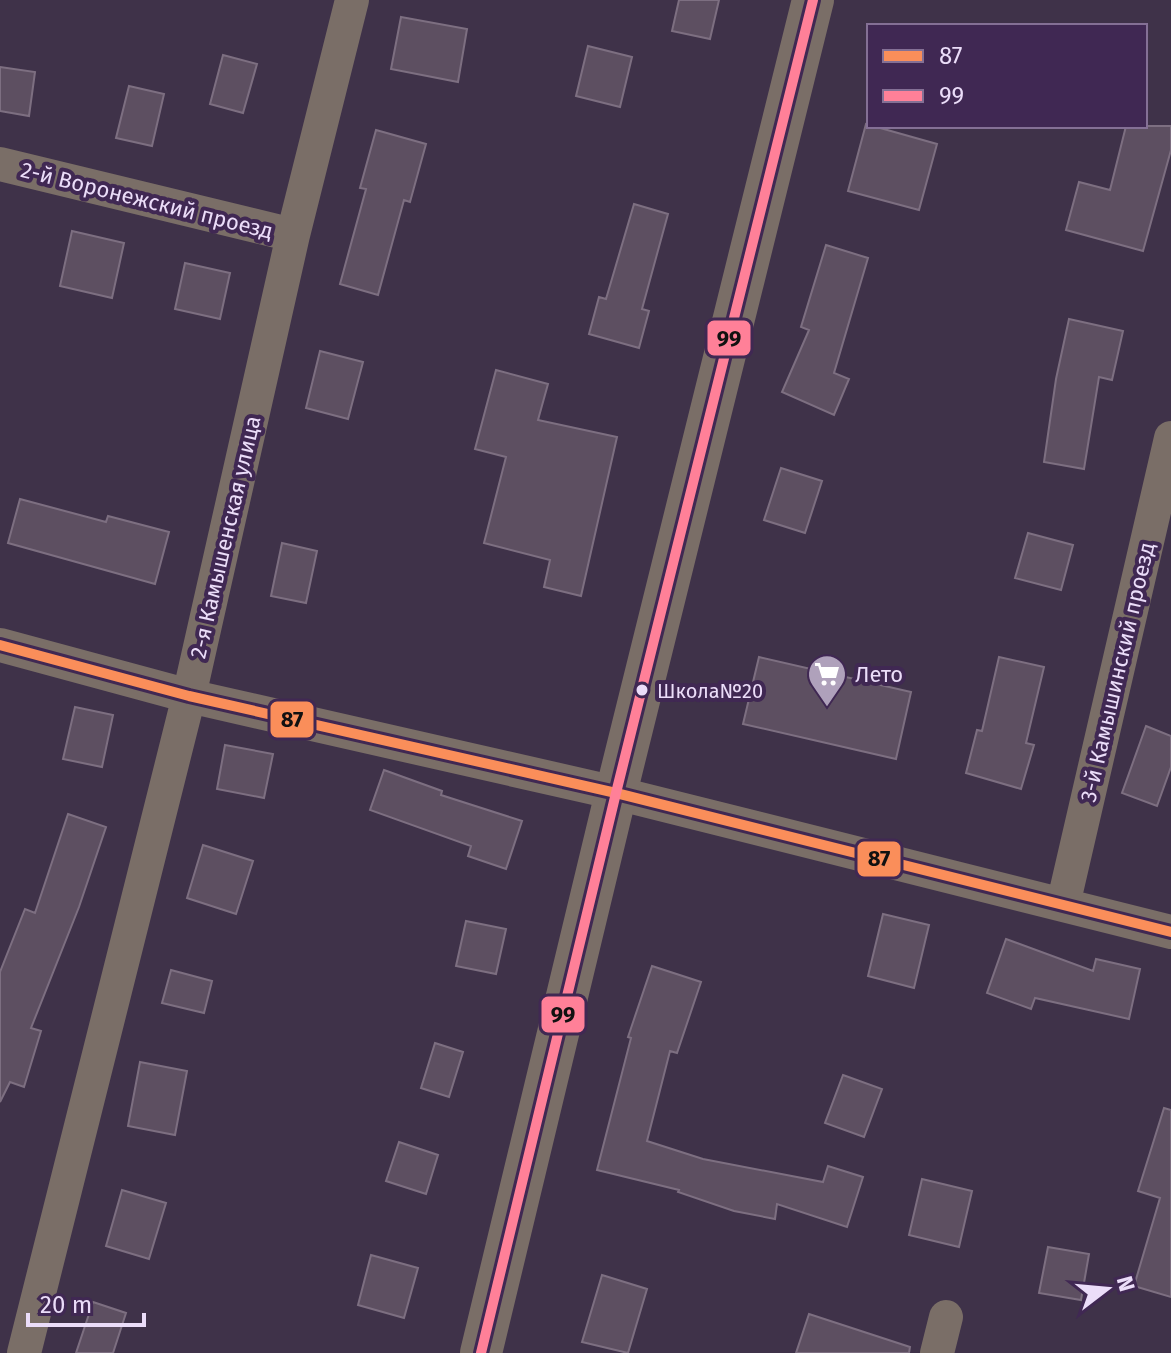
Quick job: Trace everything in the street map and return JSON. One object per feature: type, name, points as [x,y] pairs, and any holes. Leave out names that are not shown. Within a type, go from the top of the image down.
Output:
[{"type":"street","name":"2-я Камышенская улица","points":[[24,1353],[189,696],[293,235],[352,0]]},
{"type":"street","points":[[481,1353],[813,0]]},
{"type":"street","name":"2-й Воронежский проезд","points":[[0,164],[293,235]]},
{"type":"street","name":"3-й Камышинский проезд","points":[[1063,905],[1171,438]]},
{"type":"street","points":[[0,645],[189,696],[616,793],[1171,932]]},
{"type":"street","points":[[937,1353],[946,1317]]},
{"type":"building","points":[[679,0],[719,0],[710,39],[672,31]]},
{"type":"building","points":[[401,17],[467,29],[458,82],[391,69]]},
{"type":"building","points":[[588,46],[632,57],[620,107],[576,96]]},
{"type":"building","points":[[223,55],[257,64],[243,113],[210,104]]},
{"type":"building","points":[[0,67],[35,72],[29,116],[0,111]]},
{"type":"building","points":[[129,86],[164,94],[152,146],[116,138]]},
{"type":"building","points":[[866,124],[867,128],[880,128],[937,144],[919,210],[848,191]]},
{"type":"building","points":[[1171,126],[1171,150],[1143,251],[1066,230],[1079,182],[1110,190],[1126,128]]},
{"type":"building","points":[[376,130],[426,144],[410,202],[404,200],[378,295],[340,284],[366,189],[360,188]]},
{"type":"building","points":[[634,204],[668,214],[642,309],[649,311],[639,348],[589,334],[599,297],[606,299]]},
{"type":"building","points":[[72,231],[124,243],[112,298],[60,286]]},
{"type":"building","points":[[826,245],[868,258],[834,373],[849,379],[834,415],[782,392],[809,330],[801,327]]},
{"type":"building","points":[[185,263],[230,273],[220,319],[175,309]]},
{"type":"building","points":[[1069,319],[1123,331],[1112,380],[1099,377],[1084,469],[1044,462],[1056,379]]},
{"type":"building","points":[[320,351],[363,362],[348,419],[306,408]]},
{"type":"building","points":[[496,370],[548,384],[538,420],[617,437],[581,596],[544,587],[550,560],[484,543],[506,457],[475,449]]},
{"type":"building","points":[[781,468],[822,481],[805,533],[764,520]]},
{"type":"building","points":[[20,499],[106,522],[108,516],[169,532],[155,584],[8,543]]},
{"type":"building","points":[[1028,533],[1073,545],[1061,590],[1015,578]]},
{"type":"building","points":[[282,543],[317,551],[306,603],[271,596]]},
{"type":"building","name":"Лето","points":[[759,657],[911,692],[896,759],[743,724]]},
{"type":"building","points":[[999,657],[1044,667],[1026,743],[1034,745],[1021,789],[966,773],[977,730],[982,731]]},
{"type":"building","points":[[75,707],[113,715],[102,767],[63,759]]},
{"type":"building","points":[[1146,726],[1171,736],[1171,767],[1157,806],[1122,793]]},
{"type":"building","points":[[225,745],[273,754],[264,798],[217,789]]},
{"type":"building","points":[[384,770],[442,791],[441,795],[522,821],[506,869],[468,856],[471,846],[370,810]]},
{"type":"building","points":[[68,814],[106,827],[79,907],[31,1028],[41,1031],[24,1087],[10,1082],[0,1102],[0,972],[25,909],[35,913]]},
{"type":"building","points":[[203,845],[253,861],[236,914],[187,898]]},
{"type":"building","points":[[883,914],[929,925],[914,988],[868,976]]},
{"type":"building","points":[[466,921],[506,929],[496,974],[456,966]]},
{"type":"building","points":[[1006,939],[1093,971],[1096,959],[1140,969],[1129,1019],[1035,998],[1031,1009],[987,993]]},
{"type":"building","points":[[652,966],[701,982],[677,1053],[670,1051],[647,1141],[703,1159],[823,1182],[828,1166],[863,1177],[847,1227],[777,1204],[775,1219],[734,1211],[679,1190],[597,1170],[631,1038],[628,1037]]},
{"type":"building","points":[[171,970],[212,981],[204,1013],[162,1003]]},
{"type":"building","points":[[435,1043],[463,1052],[449,1097],[421,1088]]},
{"type":"building","points":[[140,1062],[187,1071],[175,1135],[128,1126]]},
{"type":"building","points":[[843,1075],[882,1089],[864,1137],[825,1123]]},
{"type":"building","points":[[1164,1108],[1171,1110],[1171,1297],[1134,1286],[1160,1198],[1138,1191]]},
{"type":"building","points":[[399,1142],[438,1155],[426,1194],[386,1181]]},
{"type":"building","points":[[922,1179],[972,1191],[959,1247],[909,1235]]},
{"type":"building","points":[[122,1190],[166,1203],[149,1259],[106,1246]]},
{"type":"building","points":[[1048,1247],[1089,1254],[1081,1300],[1039,1293]]},
{"type":"building","points":[[371,1255],[418,1268],[404,1318],[358,1305]]},
{"type":"building","points":[[602,1275],[647,1289],[628,1353],[582,1342]]},
{"type":"building","points":[[93,1302],[126,1313],[113,1353],[76,1353]]},
{"type":"building","points":[[809,1314],[910,1347],[909,1353],[796,1353]]},
{"type":"transit line","name":"99","points":[[481,1353],[813,0]]},
{"type":"transit line","name":"87","points":[[0,645],[189,696],[616,793],[1171,932]]},
{"type":"place","name":"Школа№20","points":[[642,690]]},
{"type":"place","name":"Лето","points":[[827,708]]}]
